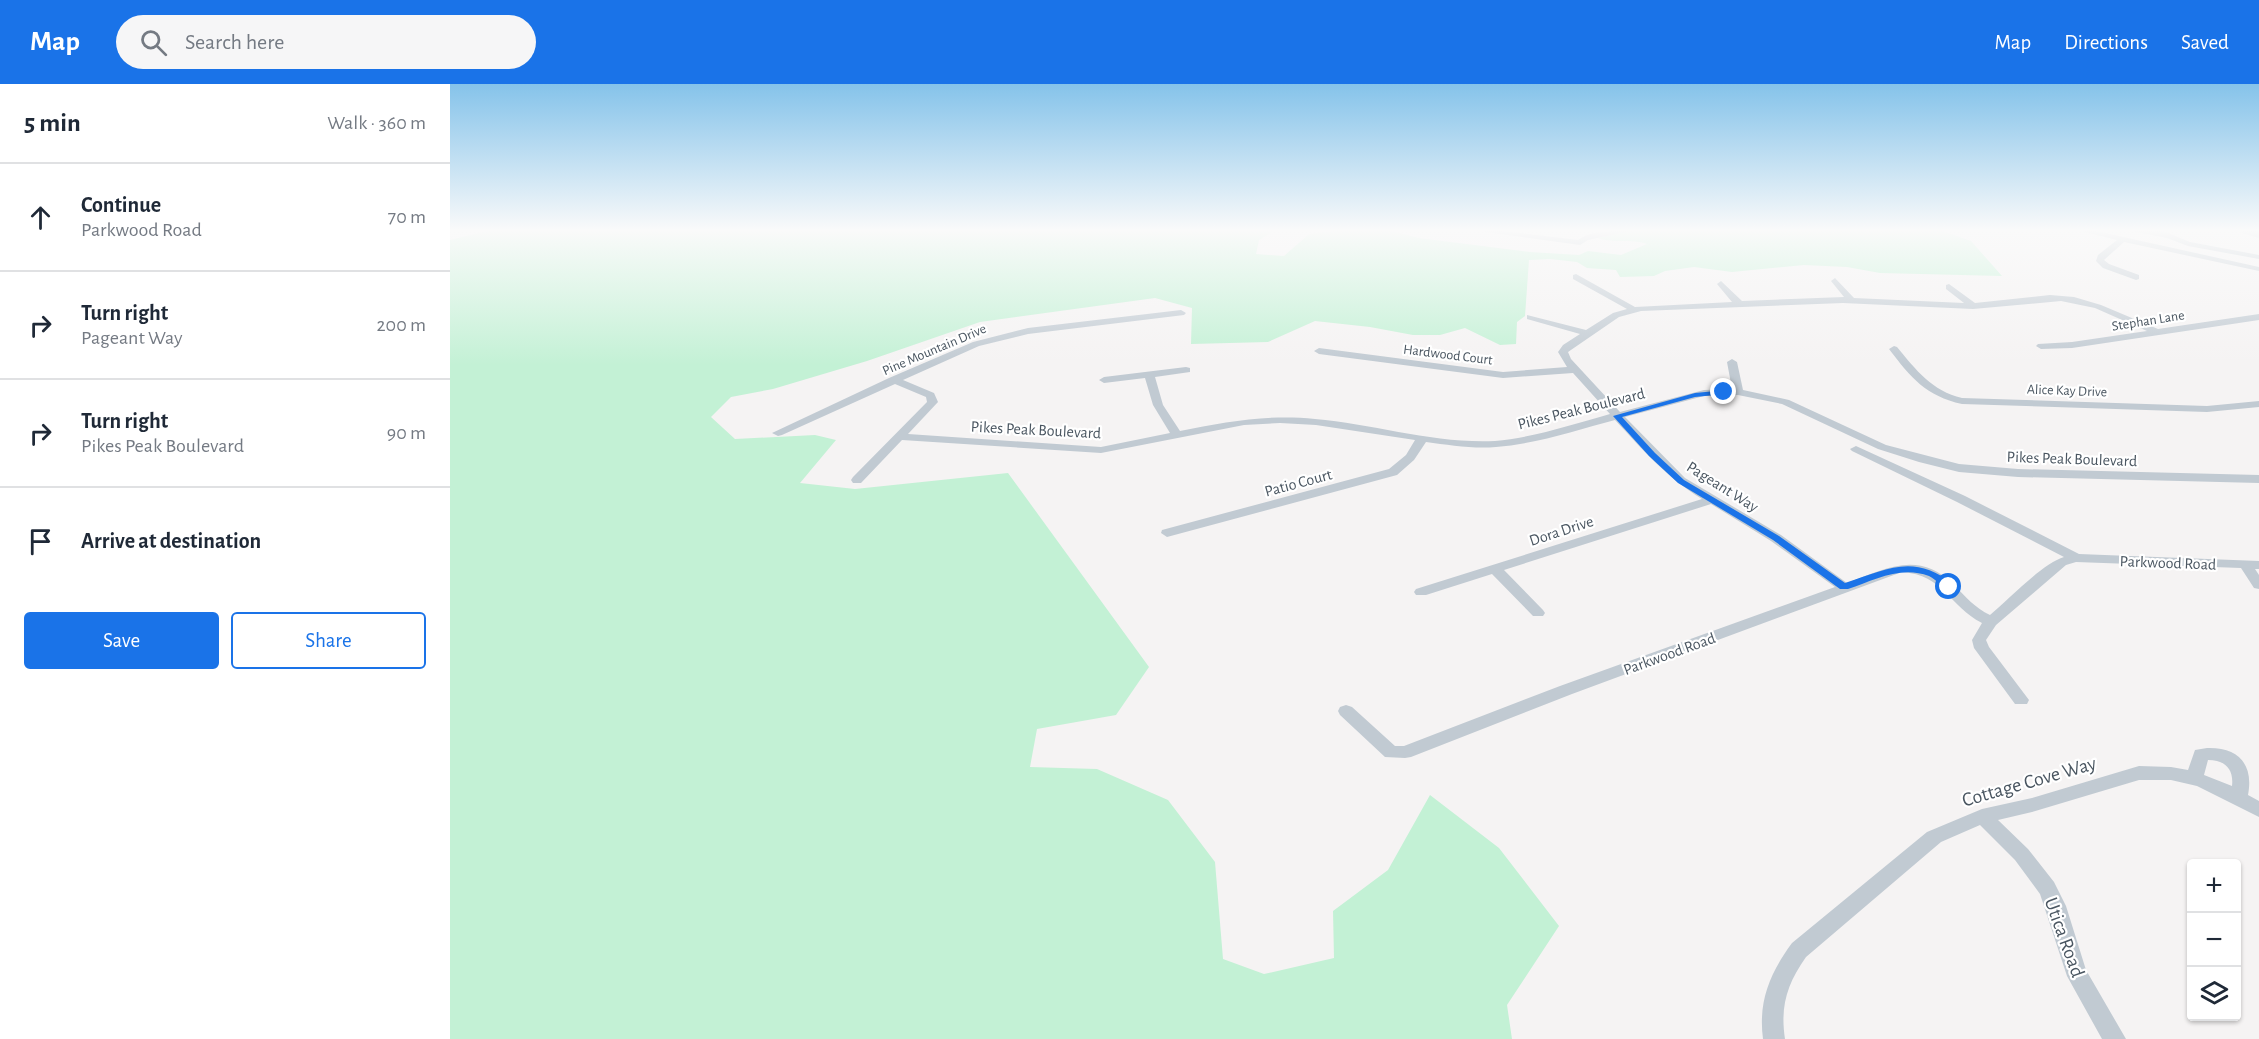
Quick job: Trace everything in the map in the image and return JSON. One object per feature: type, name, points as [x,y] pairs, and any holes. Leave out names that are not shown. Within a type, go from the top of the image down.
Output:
[{"type":"street","points":[[2132,276],[2136,277]]},
{"type":"street","points":[[1576,278],[1633,309]]},
{"type":"street","points":[[1835,281],[1851,300]]},
{"type":"street","points":[[1721,284],[1740,305]]},
{"type":"street","points":[[1949,287],[1973,306]]},
{"type":"street","points":[[1575,370],[1563,356],[1563,352],[1587,333],[1616,315],[1633,309],[1652,307],[1851,300],[1995,306],[2049,298],[2069,299],[2091,304],[2157,332]]},
{"type":"street","name":"Pine Mountain Drive","points":[[778,433],[976,344],[1007,334],[1181,313]]},
{"type":"street","points":[[1530,317],[1587,333]]},
{"type":"street","name":"Stephan Lane","points":[[2041,346],[2072,345],[2259,317]]},
{"type":"street","name":"Alice Kay Drive","points":[[1894,349],[1929,390],[1946,398],[1962,401],[2207,409],[2257,406]]},
{"type":"street","name":"Hardwood Court","points":[[1319,351],[1503,375],[1575,370]]},
{"type":"street","points":[[1732,362],[1738,392]]},
{"type":"street","points":[[1104,380],[1185,370]]},
{"type":"street","name":"Pageant Way","points":[[1575,370],[1681,482],[1776,538],[1844,587]]},
{"type":"street","points":[[1149,374],[1158,405],[1177,436]]},
{"type":"street","points":[[857,480],[933,402],[930,395],[894,380]]},
{"type":"street","name":"Pikes Peak Boulevard","points":[[901,437],[1089,450],[1113,449],[1244,422],[1280,420],[1316,422],[1474,444],[1496,444],[1520,441],[1704,393],[1738,392],[1785,402],[1870,442],[1923,460],[1976,470],[2259,479]]},
{"type":"street","name":"Patio Court","points":[[1167,533],[1393,472],[1404,465],[1416,451],[1422,438]]},
{"type":"street","name":"Parkwood Road","points":[[1870,442],[1856,449],[2076,558]]},
{"type":"street","name":"Dora Drive","points":[[1421,592],[1711,500]]},
{"type":"street","name":"Parkwood Road","points":[[2021,700],[1982,648],[1979,640],[1991,622],[2061,562],[2076,558],[2252,565]]},
{"type":"street","points":[[2252,565],[2259,585]]},
{"type":"street","name":"Parkwood Road","points":[[1346,711],[1391,752],[1405,752],[1844,587],[1901,568],[1919,569],[1944,581],[1970,612],[1991,622]]},
{"type":"street","points":[[1495,569],[1538,613]]},
{"type":"street","points":[[2194,778],[2201,755],[2220,754],[2240,769],[2242,775],[2240,797]]},
{"type":"street","name":"Cottage Cove Way","points":[[1774,1039],[1770,1017],[1774,992],[1784,970],[1799,950],[1934,837],[1982,816],[2032,805],[2139,773],[2155,772],[2194,778],[2240,797],[2259,810]]},
{"type":"street","name":"Utica Road","points":[[1982,816],[2027,860],[2042,879],[2053,900],[2069,955],[2084,990],[2115,1039]]},
{"type":"green space","points":[[450,276],[1528,276],[1525,316],[1517,322],[1516,344],[1500,345],[1465,328],[1440,335],[1413,335],[1370,327],[1315,321],[1268,342],[1191,344],[1192,308],[1155,298],[980,322],[867,361],[773,389],[731,397],[711,417],[735,439],[815,435],[836,440],[800,483],[855,489],[1008,473],[1149,667],[1116,715],[1037,729],[1030,767],[1097,769],[1168,800],[1215,862],[1223,959],[1264,974],[1334,958],[1333,911],[1388,870],[1430,795],[1499,848],[1559,926],[1507,1005],[1512,1039],[450,1039]]},
{"type":"green space","points":[[1619,276],[1655,276],[1654,276]]},
{"type":"route","points":[[1724,392],[1695,395],[1617,416],[1681,482],[1776,538],[1844,587],[1892,570],[1907,568],[1919,569],[1935,575],[1949,587]]}]
